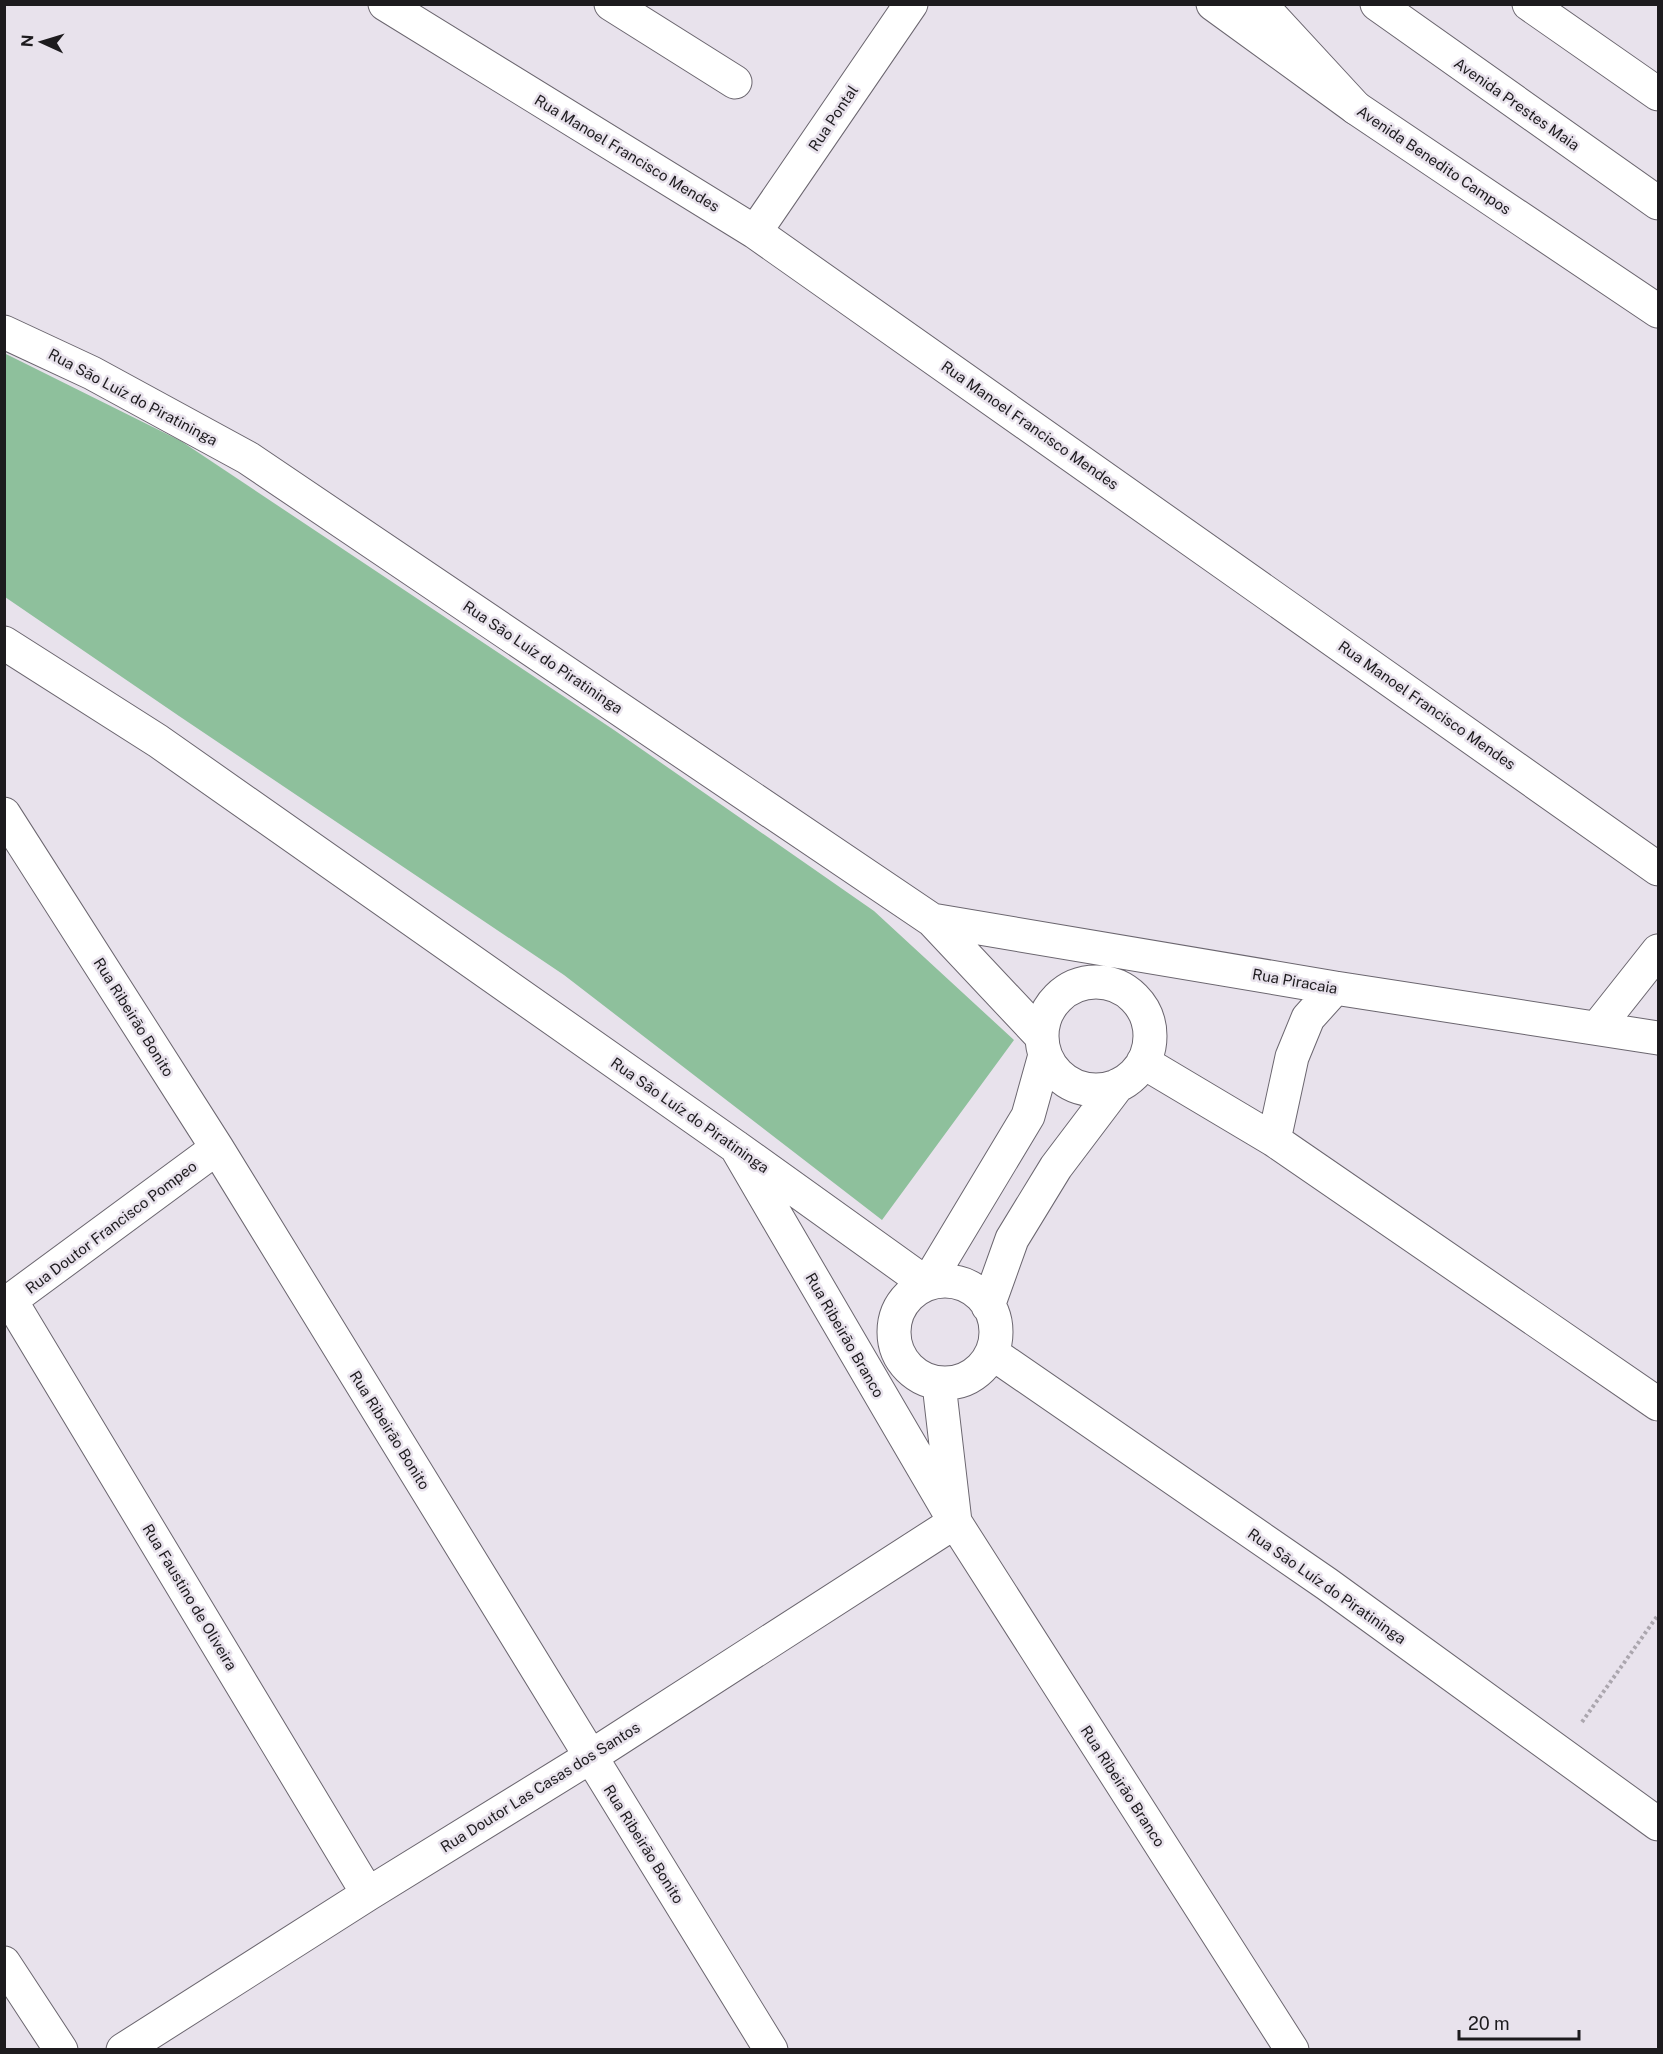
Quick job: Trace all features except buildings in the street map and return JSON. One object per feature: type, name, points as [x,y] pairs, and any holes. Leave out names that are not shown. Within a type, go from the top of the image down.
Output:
[{"type":"main road","name":"Rua Manoel Francisco Mendes","points":[[385,4],[755,232],[1659,869]]},
{"type":"main road","points":[[611,4],[735,82]]},
{"type":"main road","name":"Rua Pontal","points":[[755,232],[911,4]]},
{"type":"main road","name":"Avenida Benedito Campos","points":[[1213,4],[1356,108],[1659,311]]},
{"type":"main road","points":[[1260,4],[1356,108]]},
{"type":"main road","name":"Avenida Prestes Maia","points":[[1377,4],[1659,203]]},
{"type":"main road","points":[[1529,4],[1659,94]]},
{"type":"main road","name":"Rua São Luíz do Piratininga","points":[[4,332],[92,373],[248,458],[932,920],[1043,1046]]},
{"type":"main road","name":"Rua São Luíz do Piratininga","points":[[4,643],[158,741],[927,1284]]},
{"type":"main road","name":"Rua Ribeirão Bonito","points":[[4,814],[217,1148],[771,2049]]},
{"type":"main road","name":"Rua Piracaia","points":[[932,920],[1335,988],[1659,1038]]},
{"type":"main road","points":[[1597,1028],[1659,951]]},
{"type":"main road","points":[[927,1284],[1028,1116],[1043,1046],[1044,1019],[1053,1003],[1066,991],[1082,984],[1100,982],[1117,986],[1132,995],[1143,1010],[1149,1026],[1149,1044],[1143,1062],[1132,1075],[1118,1085],[1056,1167],[1012,1239],[988,1306]]},
{"type":"main road","points":[[1274,1140],[1292,1057],[1308,1018],[1335,988]]},
{"type":"main road","points":[[1043,1046],[1054,1070],[1067,1082],[1083,1089],[1101,1089],[1118,1085]]},
{"type":"main road","points":[[1143,1062],[1274,1140],[1659,1404]]},
{"type":"main road","name":"Rua Ribeirão Branco","points":[[736,1147],[955,1522],[1292,2049]]},
{"type":"main road","name":"Rua Doutor Francisco Pompeo","points":[[8,1303],[217,1148]]},
{"type":"main road","points":[[945,1281],[962,1284],[977,1292],[988,1306],[995,1321],[996,1337],[992,1353],[983,1367],[971,1377],[955,1383],[939,1384],[923,1379],[910,1370],[900,1357],[894,1340],[895,1323],[901,1306],[912,1293],[927,1284],[945,1281]]},
{"type":"main road","name":"Rua Faustino de Oliveira","points":[[8,1303],[368,1894]]},
{"type":"main road","name":"Rua São Luíz do Piratininga","points":[[992,1353],[1327,1584],[1659,1824]]},
{"type":"main road","name":"Rua Ribeirão Branco","points":[[939,1384],[955,1522]]},
{"type":"main road","name":"Rua Doutor Las Casas dos Santos","points":[[123,2049],[590,1756],[955,1522]]},
{"type":"main road","points":[[4,1963],[61,2049]]},
{"type":"path","points":[[1560,1753],[1659,1615]]},
{"type":"green space","points":[[4,353],[181,441],[614,730],[874,911],[1014,1040],[882,1220],[564,975],[5,597]]}]
